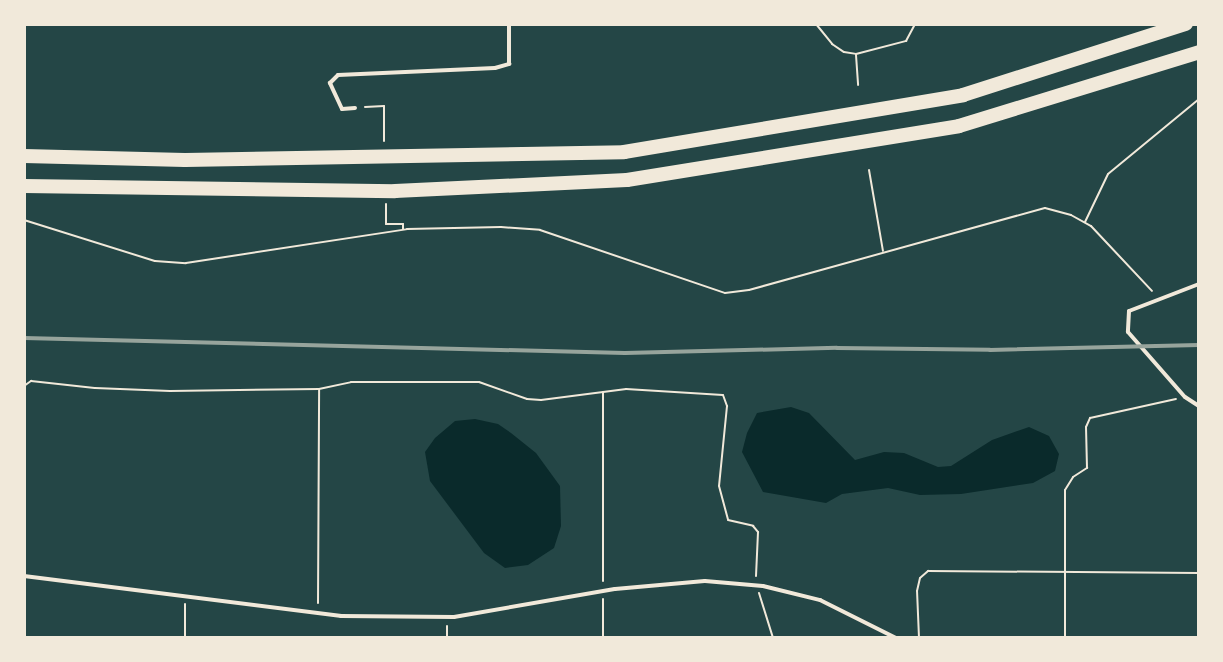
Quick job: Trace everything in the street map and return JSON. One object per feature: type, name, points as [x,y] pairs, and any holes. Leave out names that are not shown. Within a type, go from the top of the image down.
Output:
[{"type":"highway","points":[[24,156],[185,160],[624,152],[963,95],[1186,24]]},
{"type":"highway","points":[[24,186],[395,191],[627,180],[959,126],[1199,52]]},
{"type":"lane","points":[[355,108],[342,109],[330,83],[338,75],[495,68],[509,64],[509,24]]},
{"type":"lane","points":[[1199,284],[1129,311],[1128,332],[1185,397],[1199,406]]},
{"type":"lane","points":[[24,576],[318,613],[447,616],[603,591],[705,581],[756,585],[820,600],[896,638]]},
{"type":"path","points":[[816,24],[832,44],[844,52],[856,54],[906,41],[915,24]]},
{"type":"path","points":[[856,54],[858,85]]},
{"type":"path","points":[[1085,223],[1108,174],[1199,99]]},
{"type":"path","points":[[869,170],[883,252]]},
{"type":"path","points":[[24,220],[155,261],[186,263],[403,230],[501,227],[540,230],[725,293],[749,290],[1045,208],[1085,223],[1159,299]]},
{"type":"path","points":[[395,224],[403,224],[403,230]]},
{"type":"path","points":[[24,386],[31,381],[170,391],[319,389],[351,382],[479,382],[527,399],[541,400],[626,389],[723,395],[727,406],[719,486],[728,520],[753,526],[758,532],[756,585],[773,638]]},
{"type":"path","points":[[318,613],[319,389]]},
{"type":"path","points":[[603,392],[603,638]]},
{"type":"path","points":[[1065,638],[1065,490],[1073,477],[1087,468],[1086,427],[1090,418],[1185,397]]},
{"type":"path","points":[[919,638],[917,591],[920,578],[928,571],[1199,573]]},
{"type":"path","points":[[185,595],[185,638]]},
{"type":"path","points":[[447,616],[447,638]]},
{"type":"shaded area","points":[[24,24],[1199,24],[1199,638],[24,638]]},
{"type":"shaded area","points":[[791,407],[809,413],[855,460],[884,452],[904,453],[938,467],[951,466],[992,440],[1029,427],[1049,436],[1059,454],[1055,471],[1033,483],[961,494],[920,495],[888,488],[842,494],[826,503],[763,492],[742,452],[747,433],[757,413]]},
{"type":"shaded area","points":[[475,419],[498,424],[511,433],[536,453],[560,486],[561,526],[554,548],[528,565],[505,568],[484,553],[430,481],[425,452],[435,438],[455,421]]},
{"type":"railway","points":[[24,338],[625,353],[1199,345]]}]
